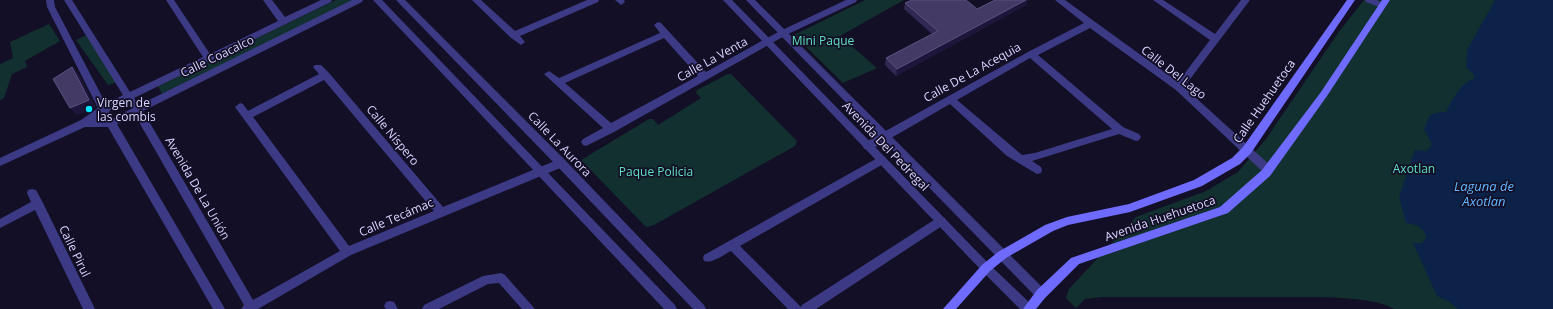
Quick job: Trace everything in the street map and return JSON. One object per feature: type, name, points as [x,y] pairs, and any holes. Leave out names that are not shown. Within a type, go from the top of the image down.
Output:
[{"type":"main road","name":"Calle Huehuetoca","points":[[1130,208],[1212,176],[1236,161],[1247,150],[1351,0]]},
{"type":"main road","name":"Avenida Huehuetoca","points":[[1029,309],[1041,294],[1075,261],[1224,210],[1268,170],[1324,94],[1384,2]]},
{"type":"main road","name":"Avenida Huehuetoca","points":[[949,309],[986,268],[1002,255],[1049,228],[1067,221],[1130,208]]},
{"type":"street","points":[[50,0],[51,7],[103,110],[219,309]]},
{"type":"street","name":"Avenida De La Unión","points":[[68,0],[137,110],[250,308]]},
{"type":"street","points":[[170,0],[208,58]]},
{"type":"street","points":[[267,0],[284,22]]},
{"type":"street","name":"Calle Coacalco","points":[[0,162],[84,123],[103,110],[328,0]]},
{"type":"street","name":"Calle Coacalco","points":[[84,123],[111,124],[360,0]]},
{"type":"street","points":[[377,0],[671,309]]},
{"type":"street","name":"Calle La Aurora","points":[[400,0],[561,163],[700,309]]},
{"type":"street","points":[[476,0],[521,42]]},
{"type":"street","points":[[513,35],[595,0]]},
{"type":"street","name":"Avenida Del Pedregal","points":[[726,0],[766,43],[986,268],[1029,309]]},
{"type":"street","name":"Avenida Del Pedregal","points":[[750,0],[1041,294]]},
{"type":"street","name":"Calle La Venta","points":[[586,142],[783,33],[853,0]]},
{"type":"street","name":"Calle Del Lago","points":[[1059,0],[1180,88],[1268,170]]},
{"type":"street","points":[[1157,0],[1216,39]]},
{"type":"street","points":[[1180,88],[1184,80],[1246,0]]},
{"type":"street","points":[[1369,0],[1384,2]]},
{"type":"street","name":"Calle De La Acequia","points":[[868,146],[1031,54],[1090,24]]},
{"type":"street","points":[[658,25],[705,77]]},
{"type":"street","points":[[558,82],[665,34]]},
{"type":"street","points":[[1031,54],[1120,130],[1136,138]]},
{"type":"street","name":"Calle Níspero","points":[[318,67],[441,212]]},
{"type":"street","points":[[549,74],[611,129]]},
{"type":"street","points":[[326,75],[243,111],[347,252]]},
{"type":"street","points":[[950,99],[1010,153],[1037,170]]},
{"type":"street","points":[[1020,159],[1034,157],[1120,130]]},
{"type":"street","points":[[708,258],[881,160]]},
{"type":"street","name":"Calle Tecámac","points":[[250,308],[347,252],[561,163]]},
{"type":"street","name":"Calle Pirul","points":[[32,193],[89,309]]},
{"type":"street","points":[[0,224],[38,204]]},
{"type":"street","points":[[806,309],[941,222]]},
{"type":"street","points":[[732,245],[796,309]]},
{"type":"street","points":[[428,309],[488,280],[501,278],[529,309]]},
{"type":"green space","points":[[336,0],[355,0],[162,94],[158,86]]},
{"type":"green space","name":"Mini Paque","points":[[865,0],[904,0],[840,36],[877,68],[843,83],[794,35]]},
{"type":"green space","name":"Axotlan","points":[[1364,0],[1553,0],[1553,309],[1394,309],[1384,304],[1371,301],[1305,297],[1102,297],[1085,299],[1076,308],[1066,298],[1069,289],[1136,217],[1206,191],[1238,172],[1266,139],[1338,33]]},
{"type":"green space","points":[[49,24],[60,41],[25,61],[27,67],[12,74],[4,98],[0,100],[0,64],[13,58],[10,42]]},
{"type":"green space","points":[[86,35],[118,82],[108,85],[76,40]]},
{"type":"green space","name":"Paque Policia","points":[[728,74],[731,74],[797,141],[795,146],[654,225],[647,227],[645,226],[581,160],[649,119],[653,119],[658,125],[701,98],[696,93],[697,90]]},
{"type":"water","name":"Laguna de Axotlan","points":[[1495,0],[1553,0],[1553,309],[1458,309],[1448,301],[1437,296],[1413,243],[1422,243],[1426,238],[1424,231],[1413,224],[1406,223],[1399,197],[1415,150],[1427,151],[1432,144],[1424,129],[1430,115],[1446,112],[1461,88],[1469,81],[1474,79],[1474,75],[1466,67],[1467,50]]},
{"type":"building","points":[[912,0],[966,0],[977,9],[995,0],[1026,0],[897,69],[886,58],[938,31],[905,3]]},
{"type":"building","points":[[72,67],[89,100],[70,108],[53,79]]},
{"type":"place","name":"Virgen de las combis","points":[[89,109]]}]
